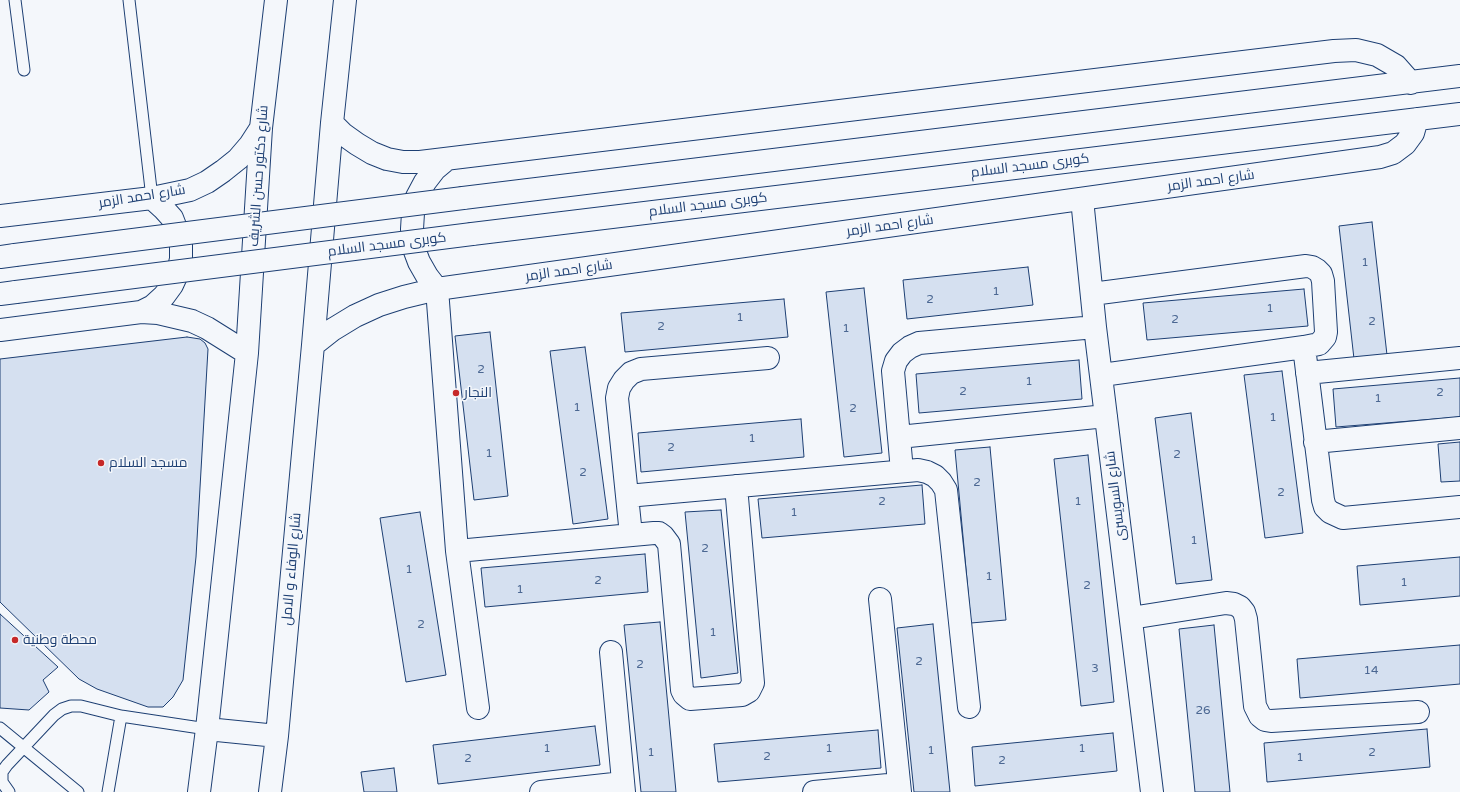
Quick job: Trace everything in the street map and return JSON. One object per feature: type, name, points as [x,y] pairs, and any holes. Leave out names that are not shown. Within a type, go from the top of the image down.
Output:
[{"type":"main road","name":"شارع دكتور حسن الشريف","points":[[247,353],[261,128],[276,0]]},
{"type":"main road","points":[[313,345],[332,123],[345,0]]},
{"type":"main road","points":[[332,123],[343,134],[372,153],[403,162],[420,162],[1341,51],[1356,50],[1377,55],[1396,66],[1411,83]]},
{"type":"main road","points":[[8,256],[463,198],[1460,76]]},
{"type":"main road","points":[[1417,119],[1460,114]]},
{"type":"main road","name":"شارع احمد الزمر","points":[[313,345],[332,330],[355,316],[379,305],[437,289],[1380,157],[1393,153],[1405,144],[1413,133],[1417,119]]},
{"type":"main road","name":"كوبرى مسجد السلام","points":[[8,293],[472,234],[1417,119]]},
{"type":"main road","name":"شارع احمد الزمر","points":[[0,216],[152,198],[190,190],[213,178],[238,159],[250,145],[261,128]]},
{"type":"main road","points":[[447,158],[435,169],[425,182],[417,197],[413,213],[412,230],[414,246],[421,267],[437,289],[457,551],[478,708]]},
{"type":"main road","points":[[141,312],[153,306],[164,296],[172,285],[178,272],[180,259],[180,245],[172,218],[152,198]]},
{"type":"main road","name":"شارع السويسرى","points":[[1082,199],[1095,328],[1102,375],[1152,792]]},
{"type":"main road","points":[[1092,294],[1306,266],[1312,266],[1318,270],[1323,281],[1326,332],[1325,337],[1318,344],[1102,375]]},
{"type":"main road","points":[[0,330],[141,312],[158,313],[192,321],[217,334],[247,353],[207,730],[199,792]]},
{"type":"main road","points":[[902,471],[893,371],[896,361],[902,353],[910,347],[919,343],[1095,328]]},
{"type":"main road","name":"شارع الوفاء و الامل","points":[[270,792],[277,736],[313,345]]},
{"type":"main road","points":[[1304,347],[1323,500],[1330,512],[1343,518],[1460,507]]},
{"type":"main road","points":[[631,535],[617,398],[619,388],[624,380],[631,373],[640,369],[768,358]]},
{"type":"main road","points":[[1307,373],[1460,358]]},
{"type":"main road","points":[[899,437],[1106,416]]},
{"type":"main road","points":[[1315,442],[1460,428]]},
{"type":"main road","points":[[627,496],[902,471],[918,470],[935,476],[946,490],[969,707]]},
{"type":"main road","points":[[457,551],[631,535],[659,534],[663,536],[669,544],[684,694],[690,699],[742,695],[746,694],[752,687],[753,683],[736,486]]},
{"type":"main road","points":[[814,792],[900,788],[880,599]]},
{"type":"main road","points":[[1131,618],[1226,603],[1234,604],[1240,607],[1244,612],[1246,619],[1255,706],[1260,716],[1266,720],[1271,721],[1418,712]]},
{"type":"main road","points":[[541,792],[624,787],[611,652]]},
{"type":"main road","points":[[207,730],[277,736]]},
{"type":"lane","points":[[15,0],[24,70]]},
{"type":"lane","points":[[129,0],[152,198]]},
{"type":"lane","points":[[9,792],[2,782],[2,772],[23,747],[54,715],[62,709],[71,706],[81,706],[121,716],[207,730]]},
{"type":"lane","points":[[108,792],[121,716]]},
{"type":"lane","points":[[0,728],[78,792]]},
{"type":"building","points":[[1372,222],[1387,355],[1354,359],[1339,226]]},
{"type":"building","points":[[1028,267],[1033,305],[907,319],[903,280]]},
{"type":"building","points":[[864,288],[882,453],[844,457],[826,292]]},
{"type":"building","points":[[1304,289],[1308,326],[1147,340],[1143,303]]},
{"type":"building","points":[[784,299],[788,337],[625,352],[621,313]]},
{"type":"building","points":[[490,332],[508,496],[474,500],[455,336]]},
{"type":"building","name":"مسجد السلام","points":[[187,337],[200,339],[205,343],[208,349],[196,557],[183,680],[173,697],[163,707],[148,707],[97,689],[79,679],[0,602],[0,359]]},
{"type":"building","points":[[585,347],[608,519],[573,524],[550,351]]},
{"type":"building","points":[[1079,360],[1082,399],[919,413],[916,374]]},
{"type":"building","points":[[1282,371],[1303,533],[1265,538],[1244,375]]},
{"type":"building","points":[[1460,378],[1460,417],[1336,427],[1333,389]]},
{"type":"building","points":[[1191,413],[1212,580],[1176,584],[1155,418]]},
{"type":"building","points":[[801,419],[804,457],[641,472],[638,433]]},
{"type":"building","points":[[1460,442],[1460,481],[1441,482],[1438,444]]},
{"type":"building","points":[[990,447],[1006,620],[971,623],[955,450]]},
{"type":"building","points":[[1088,455],[1114,702],[1081,706],[1054,459]]},
{"type":"building","points":[[922,485],[925,524],[762,538],[758,499]]},
{"type":"building","points":[[721,510],[738,673],[701,678],[685,512]]},
{"type":"building","points":[[420,512],[446,675],[406,682],[380,518]]},
{"type":"building","points":[[645,554],[648,592],[485,607],[481,568]]},
{"type":"building","points":[[1460,557],[1460,596],[1360,605],[1357,566]]},
{"type":"building","name":"محطة وطنية","points":[[0,614],[58,667],[43,680],[49,692],[29,710],[0,708]]},
{"type":"building","points":[[660,622],[676,792],[641,792],[624,625]]},
{"type":"building","points":[[933,624],[950,792],[914,792],[897,628]]},
{"type":"building","points":[[1214,625],[1230,792],[1195,792],[1179,629]]},
{"type":"building","points":[[1460,645],[1460,684],[1300,698],[1297,659]]},
{"type":"building","points":[[595,726],[600,765],[438,784],[433,745]]},
{"type":"building","points":[[1427,729],[1430,767],[1267,782],[1264,743]]},
{"type":"building","points":[[878,730],[881,768],[718,782],[714,744]]},
{"type":"building","points":[[1113,733],[1117,771],[975,786],[972,747]]},
{"type":"building","points":[[394,768],[397,792],[364,792],[361,772]]},
{"type":"place","name":"النجار","points":[[456,393]]},
{"type":"place","name":"مسجد السلام","points":[[101,463]]},
{"type":"place","name":"محطة وطنية","points":[[15,640]]}]
